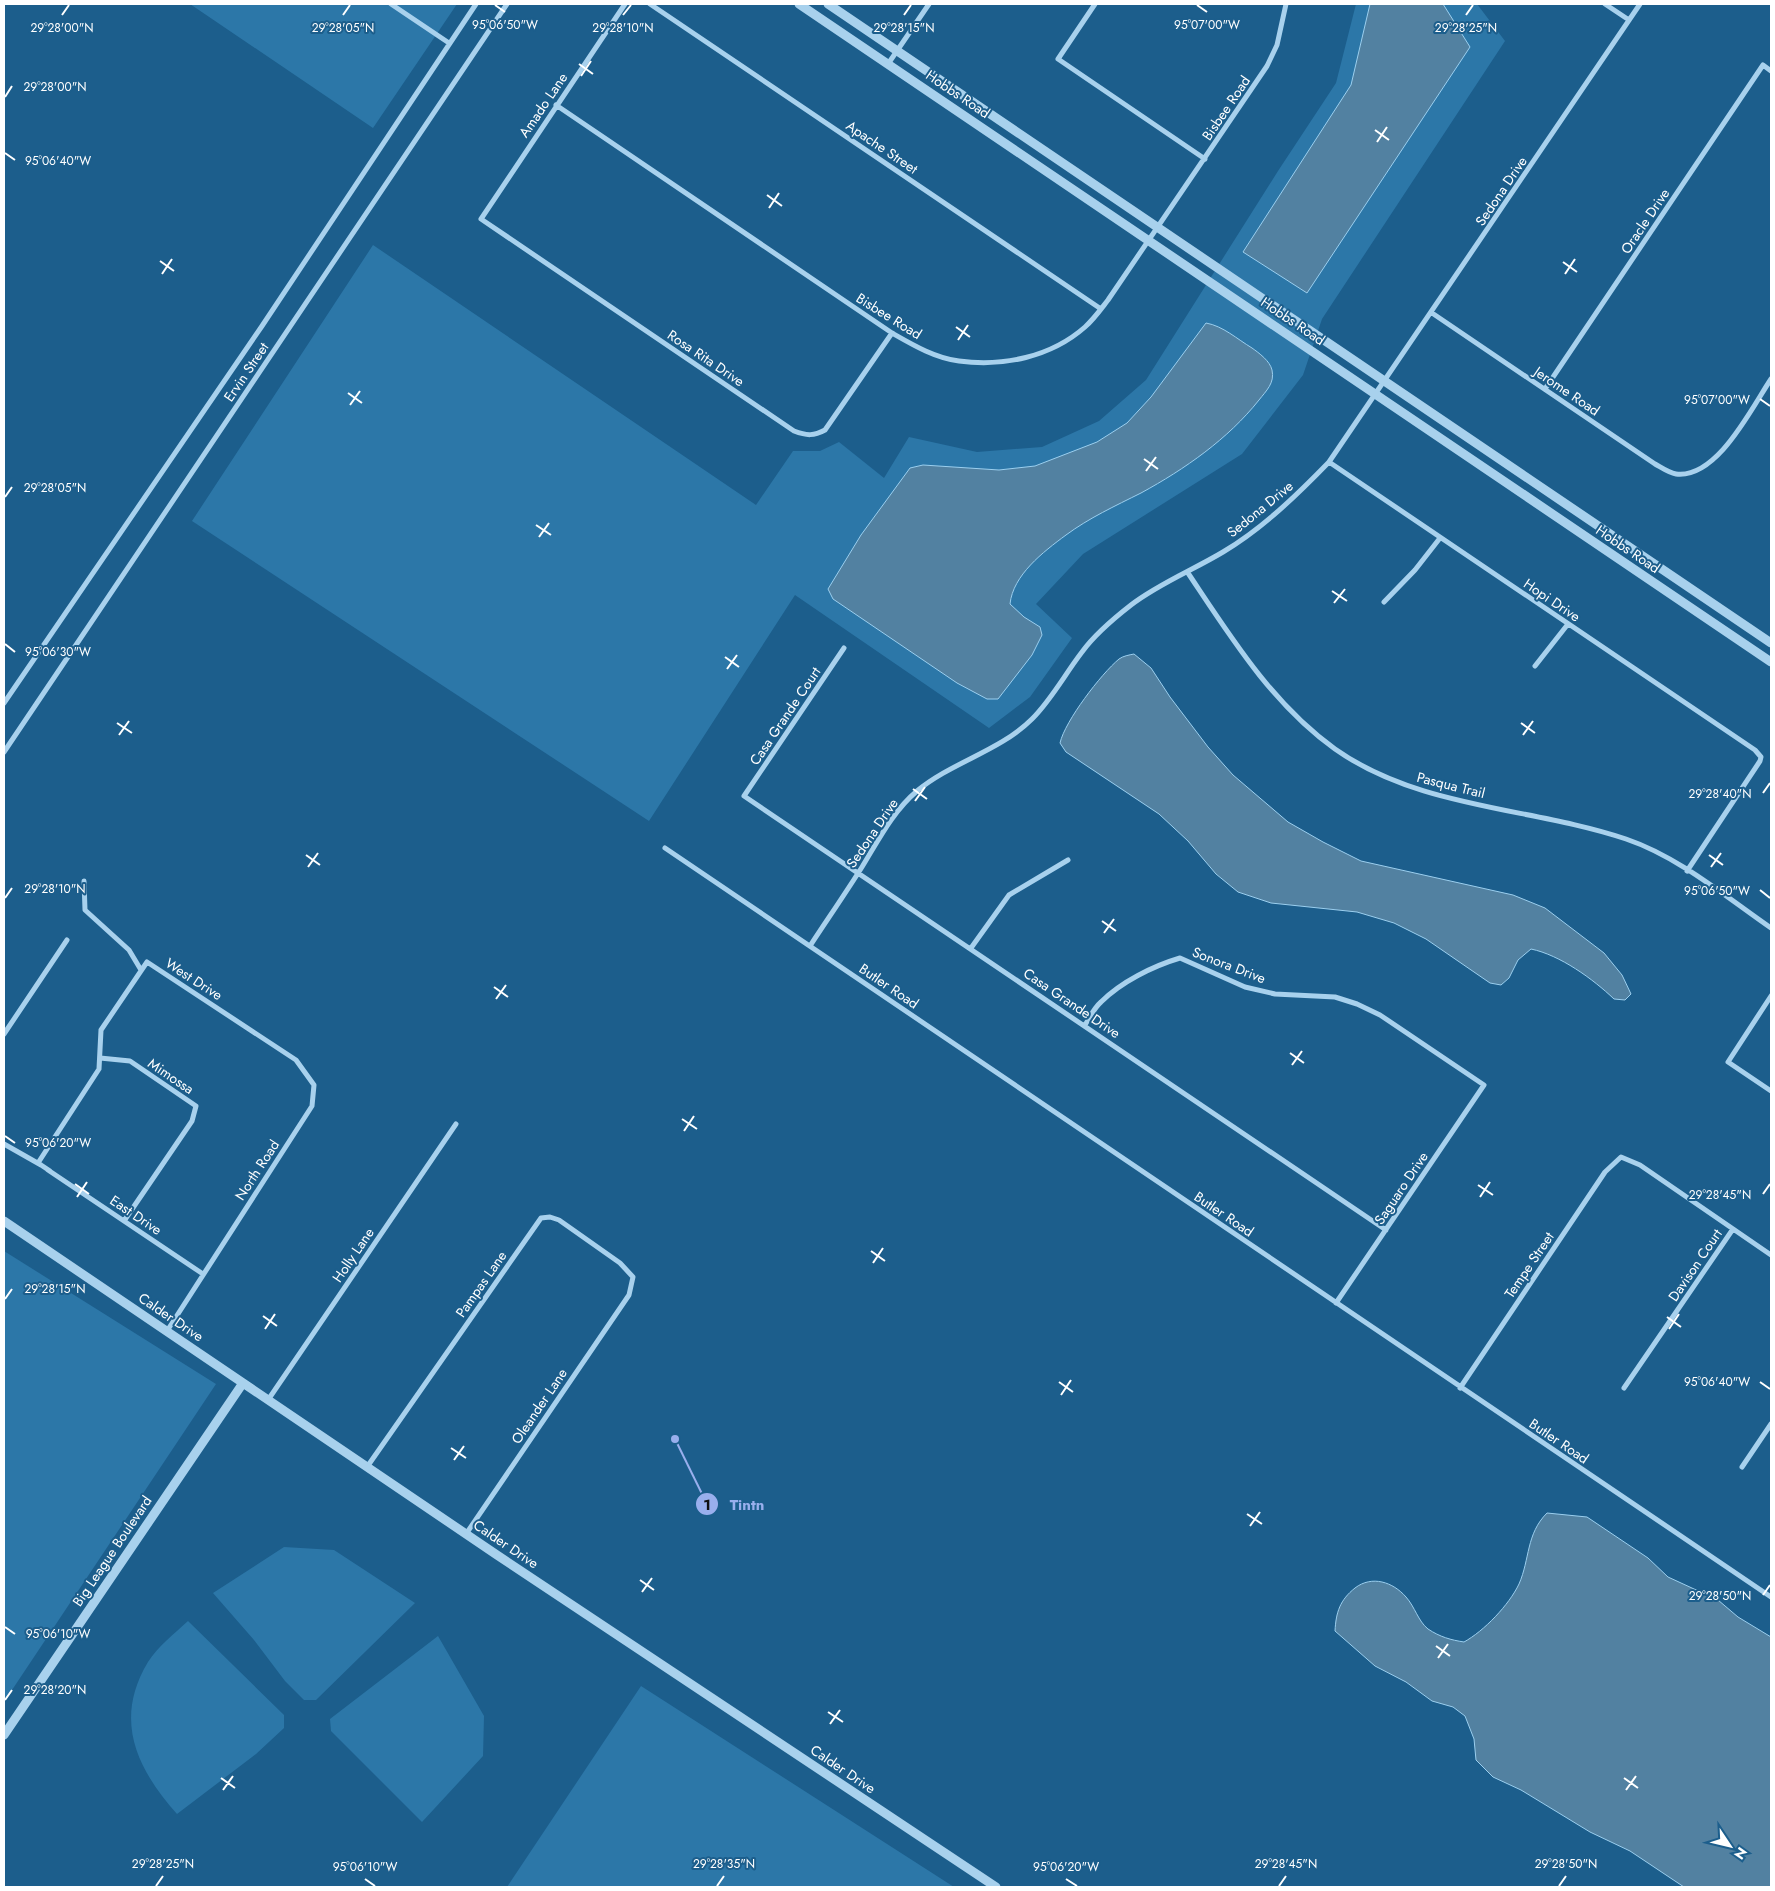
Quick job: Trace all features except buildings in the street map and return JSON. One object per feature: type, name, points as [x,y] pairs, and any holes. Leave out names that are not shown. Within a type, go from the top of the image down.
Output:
[{"type":"street","points":[[391,4],[450,43]]},
{"type":"street","name":"Ervin Street","points":[[4,703],[262,326],[476,4]]},
{"type":"street","name":"Ervin Street","points":[[4,752],[507,4]]},
{"type":"street","name":"Amado Lane","points":[[481,220],[625,4]]},
{"type":"street","name":"Apache Street","points":[[650,4],[1101,309]]},
{"type":"street","name":"Hobbs Road","points":[[799,4],[1771,662]]},
{"type":"street","name":"Hobbs Road","points":[[828,4],[1771,643]]},
{"type":"street","points":[[888,64],[929,4]]},
{"type":"street","points":[[1095,4],[1058,59],[1205,159]]},
{"type":"street","name":"Bisbee Road","points":[[556,105],[892,333],[922,350],[958,361],[1011,362],[1034,355],[1074,335],[1086,326],[1101,309],[1267,66],[1277,45],[1286,4]]},
{"type":"street","points":[[1604,4],[1629,20]]},
{"type":"street","name":"Sedona Drive","points":[[810,946],[880,837],[916,792],[931,781],[1008,737],[1032,719],[1054,692],[1082,651],[1104,627],[1133,603],[1188,573],[1256,529],[1296,496],[1329,462],[1386,382],[1640,4]]},
{"type":"street","name":"Oracle Drive","points":[[1545,389],[1763,65],[1771,71]]},
{"type":"street","name":"Rosa Rita Drive","points":[[481,220],[794,431],[806,435],[816,435],[825,430],[892,333]]},
{"type":"street","name":"Jerome Road","points":[[1432,313],[1655,464],[1676,474],[1694,473],[1716,459],[1771,379]]},
{"type":"street","name":"Hopi Drive","points":[[1329,462],[1755,750],[1761,757],[1760,762],[1687,871]]},
{"type":"street","points":[[1384,602],[1415,570],[1440,538]]},
{"type":"street","name":"Pasqua Trail","points":[[1188,573],[1255,670],[1276,694],[1335,749],[1380,775],[1417,789],[1628,840],[1687,871],[1771,928]]},
{"type":"street","points":[[1535,666],[1568,624]]},
{"type":"street","name":"Casa Grande Court","points":[[744,796],[844,648]]},
{"type":"street","name":"Casa Grande Drive","points":[[744,796],[1386,1230]]},
{"type":"street","name":"Butler Road","points":[[665,848],[1771,1598]]},
{"type":"street","points":[[971,948],[1009,895],[1068,860]]},
{"type":"street","points":[[50,1171],[38,1163],[99,1068],[101,1030],[141,970],[129,950],[85,910],[84,881]]},
{"type":"street","points":[[4,1034],[67,940]]},
{"type":"street","name":"Sonora Drive","points":[[1085,1025],[1099,1004],[1111,993],[1162,963],[1180,958],[1222,978],[1275,994],[1335,997],[1357,1004],[1380,1015],[1484,1085]]},
{"type":"street","name":"West Drive","points":[[141,970],[147,962],[255,1033]]},
{"type":"street","points":[[1771,996],[1728,1062],[1771,1091]]},
{"type":"street","name":"North Road","points":[[167,1331],[312,1106],[314,1085],[296,1060],[255,1033]]},
{"type":"street","name":"Mimossa","points":[[100,1058],[130,1061],[196,1106],[192,1121],[124,1221]]},
{"type":"street","name":"Saguaro Drive","points":[[1336,1303],[1484,1085]]},
{"type":"street","name":"Holly Lane","points":[[268,1400],[456,1124]]},
{"type":"street","name":"East Drive","points":[[4,1144],[50,1171],[203,1274]]},
{"type":"street","name":"Tempe Street","points":[[1460,1388],[1605,1172],[1621,1157],[1640,1165],[1733,1229]]},
{"type":"street","name":"Pampas Lane","points":[[367,1467],[541,1218],[550,1217],[559,1220],[620,1263],[633,1277],[630,1291]]},
{"type":"street","name":"Calder Drive","points":[[4,1221],[466,1534],[996,1887]]},
{"type":"street","points":[[1733,1229],[1771,1255]]},
{"type":"street","name":"Davison Court","points":[[1624,1388],[1733,1229]]},
{"type":"street","name":"Oleander Lane","points":[[466,1534],[630,1291]]},
{"type":"street","name":"Big League Boulevard","points":[[4,1735],[243,1383]]},
{"type":"street","points":[[1742,1467],[1771,1424]]},
{"type":"shaded area","points":[[190,4],[457,4],[373,128]]},
{"type":"shaded area","points":[[1356,4],[1477,4],[1505,41],[1322,319],[1303,375],[1242,454],[1083,554],[1036,604],[1072,638],[1030,697],[989,728],[795,595],[649,821],[192,521],[373,245],[756,505],[793,451],[820,451],[839,442],[884,478],[909,437],[977,452],[1042,447],[1099,421],[1146,380],[1336,83]]},
{"type":"shaded area","points":[[1370,4],[1443,4],[1470,47],[1307,293],[1243,252],[1351,85]]},
{"type":"shaded area","points":[[1206,323],[1224,330],[1252,348],[1269,363],[1273,375],[1269,386],[1234,428],[1205,452],[1157,484],[1102,512],[1075,529],[1030,565],[1017,583],[1012,593],[1010,604],[1024,617],[1040,627],[1042,635],[1032,655],[998,699],[987,699],[957,683],[833,599],[828,589],[861,535],[910,468],[923,465],[999,470],[1035,466],[1097,442],[1127,423],[1151,397]]},
{"type":"shaded area","points":[[1134,654],[1151,668],[1170,697],[1208,747],[1233,775],[1288,822],[1361,861],[1513,895],[1545,908],[1604,953],[1622,975],[1631,994],[1625,1000],[1614,999],[1576,969],[1542,952],[1531,949],[1518,960],[1509,978],[1501,985],[1490,983],[1426,939],[1394,923],[1357,912],[1271,903],[1238,892],[1216,874],[1188,841],[1159,814],[1066,752],[1060,743],[1076,711],[1103,675],[1119,659]]},
{"type":"shaded area","points":[[4,1251],[216,1384],[4,1702]]},
{"type":"shaded area","points":[[1547,1513],[1587,1517],[1648,1558],[1668,1577],[1718,1600],[1738,1617],[1771,1637],[1771,1887],[1684,1887],[1630,1851],[1590,1832],[1521,1790],[1493,1777],[1476,1760],[1474,1739],[1465,1716],[1453,1707],[1432,1701],[1406,1682],[1375,1666],[1335,1631],[1336,1618],[1346,1597],[1362,1584],[1375,1581],[1389,1584],[1401,1592],[1428,1629],[1446,1638],[1464,1642],[1488,1624],[1515,1592],[1523,1575],[1535,1529]]},
{"type":"shaded area","points":[[284,1547],[334,1550],[415,1603],[316,1700],[304,1700],[285,1681],[254,1640],[213,1593]]},
{"type":"shaded area","points":[[188,1621],[284,1715],[284,1728],[256,1754],[177,1814],[163,1797],[141,1761],[134,1743],[131,1724],[132,1704],[138,1683],[152,1656],[161,1645]]},
{"type":"shaded area","points":[[438,1636],[484,1716],[483,1756],[422,1822],[331,1731],[330,1719]]},
{"type":"shaded area","points":[[641,1686],[954,1887],[507,1887]]},
{"type":"place","name":"Tintn","points":[[675,1439]]}]
